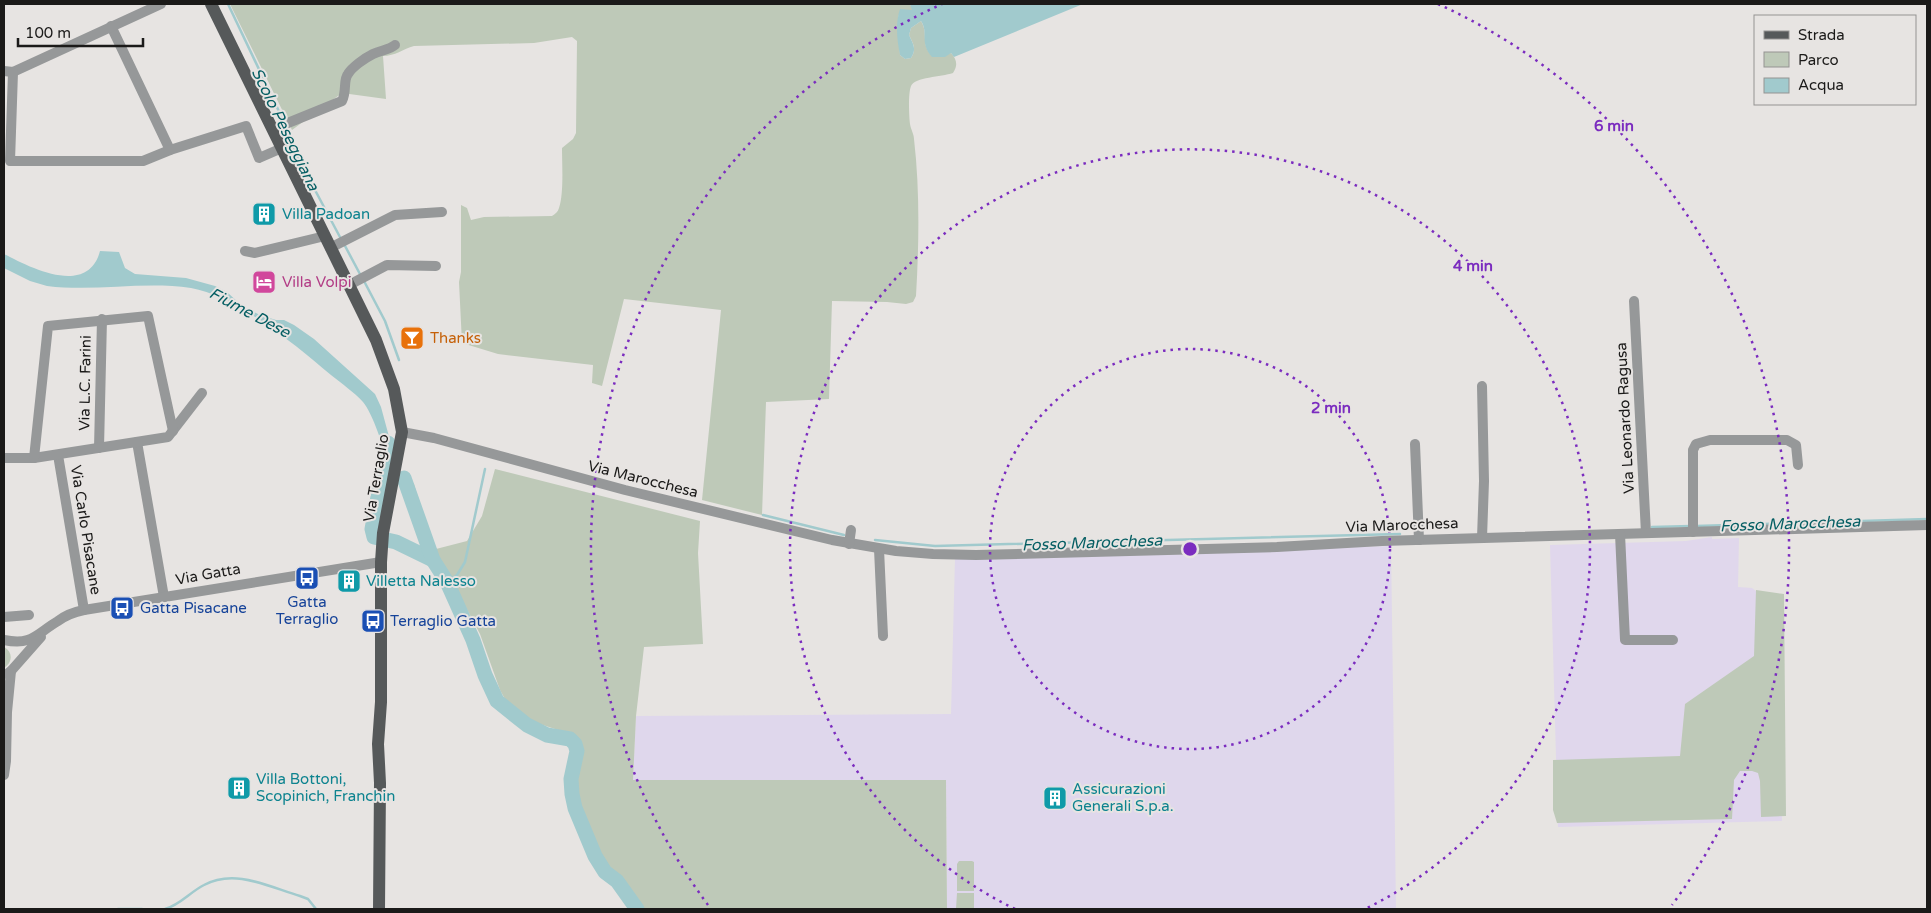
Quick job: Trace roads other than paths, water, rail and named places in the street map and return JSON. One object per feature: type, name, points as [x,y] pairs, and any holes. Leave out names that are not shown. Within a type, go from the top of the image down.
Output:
[{"type":"main road","name":"Via Terraglio","points":[[211,4],[281,126],[278,150],[324,236],[339,244],[358,280],[398,404],[402,432],[383,538],[381,562],[381,702],[378,744],[380,783],[379,909]]},
{"type":"street","points":[[161,4],[8,72],[10,161],[143,161],[170,150],[246,126],[259,158],[278,150]]},
{"type":"street","points":[[111,26],[170,150]]},
{"type":"street","points":[[281,126],[342,101],[348,74],[374,54],[396,45]]},
{"type":"street","points":[[339,244],[395,215],[442,212]]},
{"type":"street","points":[[245,251],[255,252],[324,236]]},
{"type":"street","points":[[358,280],[387,265],[436,266]]},
{"type":"street","name":"Via Leonardo Ragusa","points":[[1634,301],[1646,533]]},
{"type":"street","points":[[34,458],[48,326],[102,319],[148,316],[174,431]]},
{"type":"street","name":"Via L.C. Farini","points":[[100,448],[102,319]]},
{"type":"street","points":[[1482,386],[1484,482],[1482,538]]},
{"type":"street","points":[[4,458],[34,458],[58,455],[168,437],[202,393]]},
{"type":"street","name":"Via Marocchesa","points":[[402,432],[434,438],[506,459],[767,526],[849,544],[933,554],[976,555],[1277,547],[1419,540],[1646,533],[1693,528],[1927,525]]},
{"type":"street","points":[[1693,528],[1693,450],[1696,444],[1710,440],[1787,440],[1796,445],[1798,465]]},
{"type":"street","points":[[136,442],[164,597]]},
{"type":"street","points":[[1415,444],[1419,540]]},
{"type":"street","name":"Via Carlo Pisacane","points":[[58,455],[84,610]]},
{"type":"street","points":[[849,544],[851,530]]},
{"type":"street","points":[[1620,534],[1625,640],[1673,640]]},
{"type":"street","points":[[879,549],[883,636]]},
{"type":"street","name":"Via Gatta","points":[[5,640],[26,642],[62,618],[84,610],[381,562]]},
{"type":"street","points":[[4,618],[29,615]]},
{"type":"street","name":"Via Gatta","points":[[10,671],[45,631]]},
{"type":"street","name":"Via Gatta","points":[[4,775],[6,762],[5,708],[10,671],[18,655],[16,649],[5,640]]},
{"type":"water","points":[[910,4],[1083,4],[954,57],[951,53],[945,57],[932,57],[926,47],[921,21],[911,28],[909,35],[914,46],[914,52],[911,58],[905,59],[900,55],[897,38],[897,20],[900,9],[912,10]]},
{"type":"water","points":[[100,251],[119,252],[125,268],[135,274],[186,278],[215,286],[227,292],[242,306],[260,315],[276,320],[284,320],[314,339],[375,394],[381,407],[391,444],[388,465],[374,422],[363,402],[283,336],[246,311],[227,301],[191,288],[173,286],[65,288],[47,286],[30,281],[4,268],[4,254],[43,271],[71,276],[84,273],[94,265]]},
{"type":"waterway","name":"Scolo Peseggiana","points":[[228,4],[284,122]]},
{"type":"waterway","name":"Scolo Peseggiana","points":[[286,127],[298,158],[341,239]]},
{"type":"waterway","name":"Scolo Peseggiana","points":[[344,244],[361,276]]},
{"type":"waterway","name":"Scolo Peseggiana","points":[[364,281],[385,321],[399,360]]},
{"type":"waterway","name":"Fiume Dese","points":[[388,443],[372,529],[374,537],[396,542],[433,560]]},
{"type":"waterway","name":"Scolo Peseggiana","points":[[447,582],[457,575],[465,562],[485,469]]},
{"type":"waterway","name":"Fiume Dese","points":[[404,478],[433,560],[447,582],[473,640],[485,675],[497,701],[527,725],[547,735],[570,739],[575,744],[577,751],[571,779],[575,808],[595,856],[605,872],[617,881],[637,909]]},
{"type":"waterway","name":"Fosso Marocchesa","points":[[763,515],[844,535]]},
{"type":"waterway","name":"Fosso Marocchesa","points":[[1696,526],[1927,519]]},
{"type":"waterway","name":"Fosso Marocchesa","points":[[1652,527],[1691,526]]},
{"type":"waterway","name":"Fosso Marocchesa","points":[[875,540],[935,546],[1400,534]]},
{"type":"waterway","points":[[165,909],[175,905],[204,885],[228,878],[252,881],[300,896],[308,899],[316,909]]},
{"type":"waterway","points":[[118,909],[142,909]]},
{"type":"place","name":"Villa Padoan","points":[[264,214]]},
{"type":"place","name":"Villa Volpi","points":[[264,282]]},
{"type":"place","name":"Thanks","points":[[412,338]]},
{"type":"place","name":"Gatta Terraglio","points":[[307,578]]},
{"type":"place","name":"Villetta Nalesso","points":[[349,581]]},
{"type":"place","name":"Gatta Pisacane","points":[[122,608]]},
{"type":"place","name":"Terraglio Gatta","points":[[373,621]]},
{"type":"place","name":"Villa Bottoni, Scopinich, Franchin","points":[[239,788]]},
{"type":"place","name":"Assicurazioni Generali S.p.a.","points":[[1055,798]]}]
